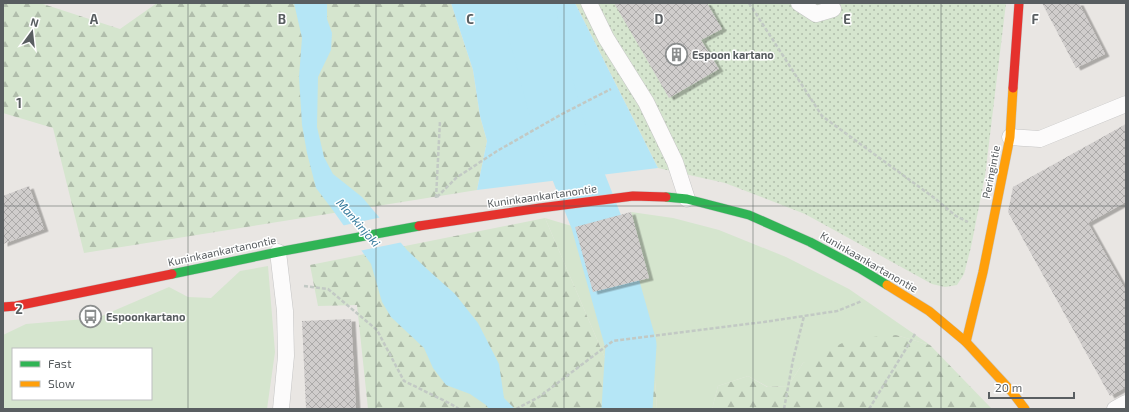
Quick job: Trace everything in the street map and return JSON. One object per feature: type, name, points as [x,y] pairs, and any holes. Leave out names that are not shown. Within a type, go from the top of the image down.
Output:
[{"type":"street","name":"Peringintie","points":[[966,342],[983,272],[1010,137],[1019,3]]},
{"type":"street","name":"Kuninkaankartanontie","points":[[3,307],[16,306],[278,252],[406,228],[634,196],[661,196],[687,199],[749,215],[810,242],[858,268],[929,311],[966,342],[1012,392],[1025,409]]},
{"type":"lane","points":[[589,3],[606,38],[646,102],[675,162],[687,199]]},
{"type":"lane","points":[[799,3],[816,14],[833,9]]},
{"type":"lane","points":[[1010,137],[1040,139],[1126,104]]},
{"type":"lane","points":[[278,252],[285,311],[286,348],[281,409]]},
{"type":"lane","points":[[1116,409],[1126,403]]},
{"type":"path","points":[[749,3],[822,116],[933,197],[956,216],[991,234]]},
{"type":"path","points":[[436,198],[456,178],[497,151],[602,93]]},
{"type":"path","points":[[436,223],[440,121]]},
{"type":"path","points":[[516,409],[539,397],[613,341],[764,322],[837,311],[892,288]]},
{"type":"path","points":[[328,289],[377,330],[404,381],[449,402],[459,409]]},
{"type":"path","points":[[869,409],[929,311]]},
{"type":"path","points":[[784,409],[793,360],[804,316]]},
{"type":"green space","points":[[3,3],[40,3],[120,29],[157,3],[451,3],[473,70],[480,116],[487,141],[477,190],[84,253],[53,128],[3,113]]},
{"type":"green space","points":[[575,3],[1006,3],[985,176],[971,247],[964,274],[957,285],[945,287],[932,284],[805,214],[725,183],[658,168]]},
{"type":"green space","points":[[631,212],[673,218],[719,230],[786,257],[849,289],[930,345],[896,335],[803,363],[788,386],[768,387],[748,376],[718,386],[712,409],[657,409],[655,380],[608,365],[545,218],[575,227],[593,292],[649,278]]},
{"type":"green space","points":[[545,218],[608,365],[655,380],[657,409],[368,409],[357,305],[318,306],[310,265]]},
{"type":"green space","points":[[268,266],[275,352],[267,409],[3,409],[3,335],[26,324],[97,318],[169,287],[188,297],[211,298],[240,271]]},
{"type":"green space","points":[[896,335],[930,345],[992,409],[712,409],[718,386],[748,376],[767,387],[788,386],[803,363],[850,339]]},
{"type":"water","points":[[294,3],[327,3],[327,19],[332,33],[331,50],[318,77],[317,127],[324,157],[333,174],[362,197],[407,250],[455,294],[478,323],[499,364],[504,398],[515,409],[489,409],[486,405],[470,394],[446,385],[433,368],[424,348],[391,317],[382,302],[371,264],[316,188],[302,125],[299,77],[302,38]]},
{"type":"water","points":[[451,3],[575,3],[658,168],[477,190],[487,141],[480,116],[473,70]]},
{"type":"water","points":[[620,353],[623,358],[630,409],[618,409],[611,376],[614,355]]},
{"type":"pier","points":[[382,217],[403,242],[359,251],[341,226]]},
{"type":"building","name":"Espoon kartano","points":[[614,3],[707,3],[722,29],[701,40],[719,69],[669,98]]},
{"type":"building","points":[[1042,3],[1079,3],[1105,54],[1076,68]]},
{"type":"building","points":[[1126,124],[1126,202],[1088,223],[1126,291],[1126,387],[1110,396],[1008,212],[1013,187]]},
{"type":"building","points":[[29,186],[44,229],[3,244],[3,196]]},
{"type":"building","points":[[631,212],[649,278],[593,292],[575,227]]},
{"type":"building","points":[[351,319],[356,409],[306,409],[302,321]]},
{"type":"waterway","name":"Mankinjoki","points":[[529,3],[536,40],[559,127],[596,221],[631,345],[627,409]]},
{"type":"traffic: fast","points":[[666,197],[687,199],[749,215],[810,242],[887,285]]},
{"type":"traffic: fast","points":[[172,274],[278,252],[419,226]]},
{"type":"traffic: slow","points":[[966,342],[983,272],[1010,137],[1013,88]]},
{"type":"traffic: slow","points":[[887,285],[929,311],[966,342],[1012,392],[1025,409]]},
{"type":"traffic: jam","points":[[1013,88],[1019,3]]},
{"type":"traffic: jam","points":[[419,226],[633,196],[666,197]]},
{"type":"traffic: jam","points":[[3,307],[16,306],[172,274]]},
{"type":"place","name":"Espoon kartano","points":[[677,55]]},
{"type":"place","name":"Espoonkartano","points":[[90,317]]}]
